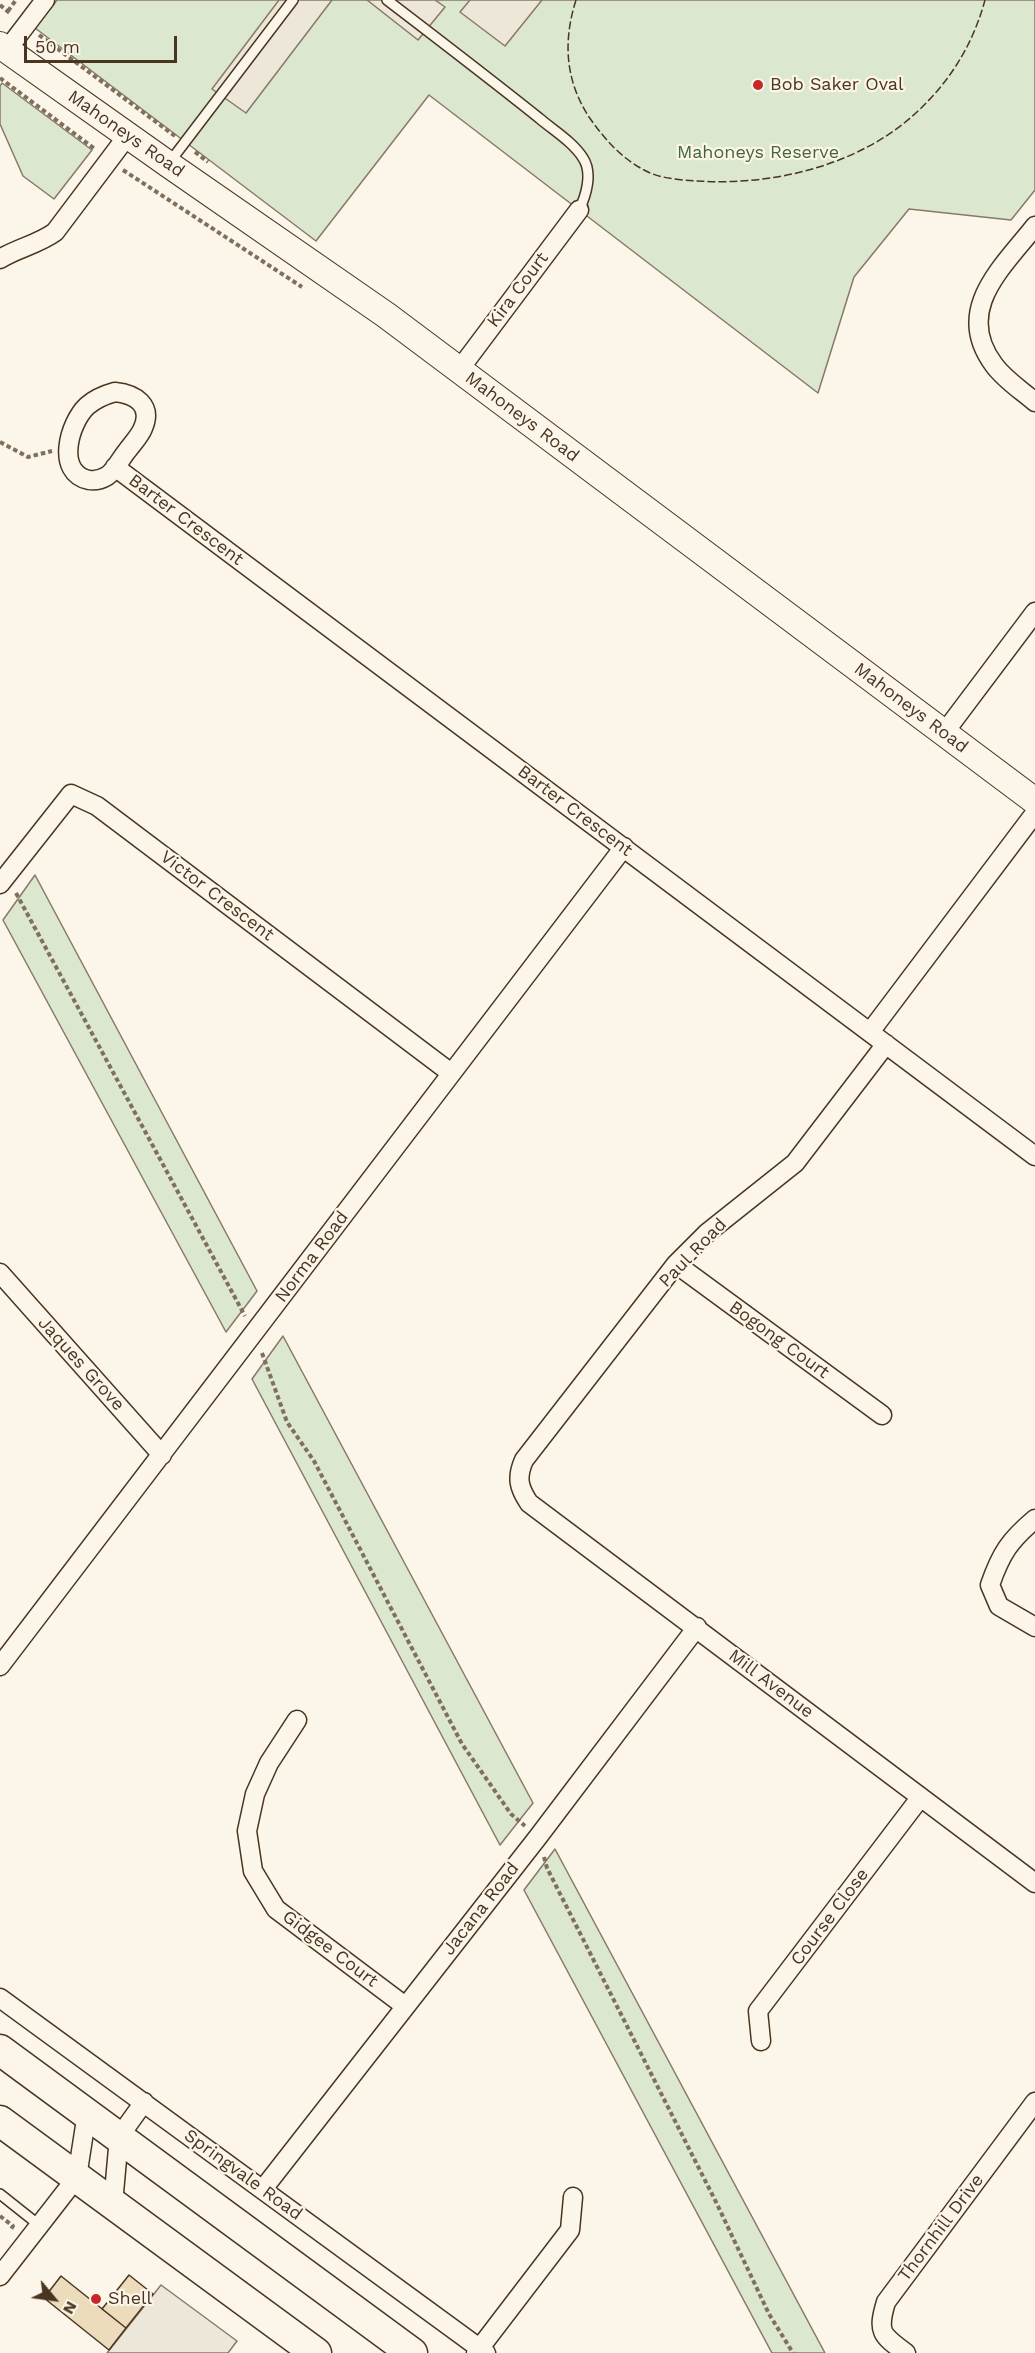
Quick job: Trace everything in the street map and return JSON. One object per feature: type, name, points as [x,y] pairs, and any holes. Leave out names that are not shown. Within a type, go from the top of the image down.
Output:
[{"type":"highway","points":[[0,2050],[412,2353]]},
{"type":"highway","points":[[0,2121],[316,2353]]},
{"type":"main road","name":"Mahoneys Road","points":[[4,47],[386,315],[1035,801]]},
{"type":"street","points":[[4,47],[26,25],[45,0]]},
{"type":"street","points":[[0,259],[40,243],[55,232],[128,135]]},
{"type":"street","name":"Kira Court","points":[[459,370],[579,210]]},
{"type":"street","points":[[1035,226],[988,287],[980,303],[977,318],[982,345],[994,365],[1035,402]]},
{"type":"street","name":"Barter Crescent","points":[[115,392],[130,394],[141,402],[146,415],[143,429],[115,466],[108,476],[97,480],[87,480],[77,474],[70,464],[67,448],[73,425],[85,407],[100,396],[115,392]]},
{"type":"street","name":"Barter Crescent","points":[[115,466],[1035,1156]]},
{"type":"street","points":[[944,733],[1035,612]]},
{"type":"street","name":"Victor Crescent","points":[[3,879],[71,794],[97,806],[451,1073]]},
{"type":"street","points":[[870,1032],[1035,813]]},
{"type":"street","name":"Norma Road","points":[[0,1666],[624,847]]},
{"type":"street","name":"Paul Road","points":[[518,1478],[524,1460],[676,1264],[707,1233],[795,1163],[886,1044]]},
{"type":"street","name":"Bogong Court","points":[[676,1264],[882,1415]]},
{"type":"street","name":"Jaques Grove","points":[[0,1273],[162,1455]]},
{"type":"street","name":"Mill Avenue","points":[[518,1478],[521,1490],[529,1503],[1035,1883]]},
{"type":"street","points":[[1035,1519],[1014,1537],[998,1562],[990,1585],[999,1606],[1035,1627]]},
{"type":"street","name":"Jacana Road","points":[[262,2189],[538,1838],[697,1627]]},
{"type":"street","name":"Gidgee Court","points":[[297,1720],[269,1763],[255,1794],[247,1831],[253,1871],[276,1909],[405,2006]]},
{"type":"street","name":"Course Close","points":[[761,2042],[758,2011],[921,1798]]},
{"type":"street","name":"Springvale Road","points":[[0,1998],[480,2351]]},
{"type":"street","points":[[113,2204],[119,2137],[144,2102]]},
{"type":"street","name":"Thornhill Drive","points":[[906,2353],[884,2337],[879,2323],[886,2302],[1035,2102]]},
{"type":"street","points":[[0,2276],[77,2177],[87,2114]]},
{"type":"street","points":[[480,2351],[570,2230],[573,2197]]},
{"type":"lane","points":[[168,164],[293,0]]},
{"type":"lane","points":[[387,0],[568,142],[584,159],[587,177],[586,196],[579,210]]},
{"type":"lane","points":[[0,2194],[39,2225]]},
{"type":"path","points":[[8,11],[16,0]]},
{"type":"path","points":[[0,5],[212,164]]},
{"type":"path","points":[[0,78],[110,160]]},
{"type":"path","points":[[0,441],[28,457],[67,448]]},
{"type":"path","points":[[3,879],[255,1334],[287,1422],[314,1461],[462,1744],[512,1814],[538,1838],[547,1868],[716,2202],[769,2314],[793,2353]]},
{"type":"green space","name":"Mahoneys Reserve","points":[[57,0],[1035,0],[1035,190],[1011,220],[909,209],[854,277],[818,393],[429,95],[316,241],[35,28]]},
{"type":"green space","points":[[2,83],[92,150],[54,199],[23,176],[0,124],[0,86]]},
{"type":"green space","points":[[35,875],[257,1291],[226,1332],[3,920]]},
{"type":"green space","points":[[283,1336],[533,1803],[500,1845],[252,1379]]},
{"type":"green space","points":[[555,1849],[825,2353],[772,2353],[524,1890]]},
{"type":"shaded area","points":[[279,0],[332,0],[246,113],[212,89]]},
{"type":"shaded area","points":[[367,0],[435,0],[445,7],[418,40]]},
{"type":"shaded area","points":[[470,0],[542,0],[505,46],[460,12]]},
{"type":"shaded area","points":[[161,2285],[237,2341],[228,2353],[107,2353]]},
{"type":"building","points":[[129,2275],[153,2294],[126,2328],[102,2309]]},
{"type":"building","points":[[61,2276],[126,2328],[109,2350],[44,2298]]},
{"type":"fence","points":[[576,0],[569,30],[571,75],[581,103],[601,134],[630,162],[654,174],[679,180],[727,182],[756,180],[815,168],[843,158],[895,130],[918,111],[951,74],[974,32],[985,0]]},
{"type":"place","name":"Bob Saker Oval","points":[[758,85]]},
{"type":"place","name":"Shell","points":[[96,2299]]}]
